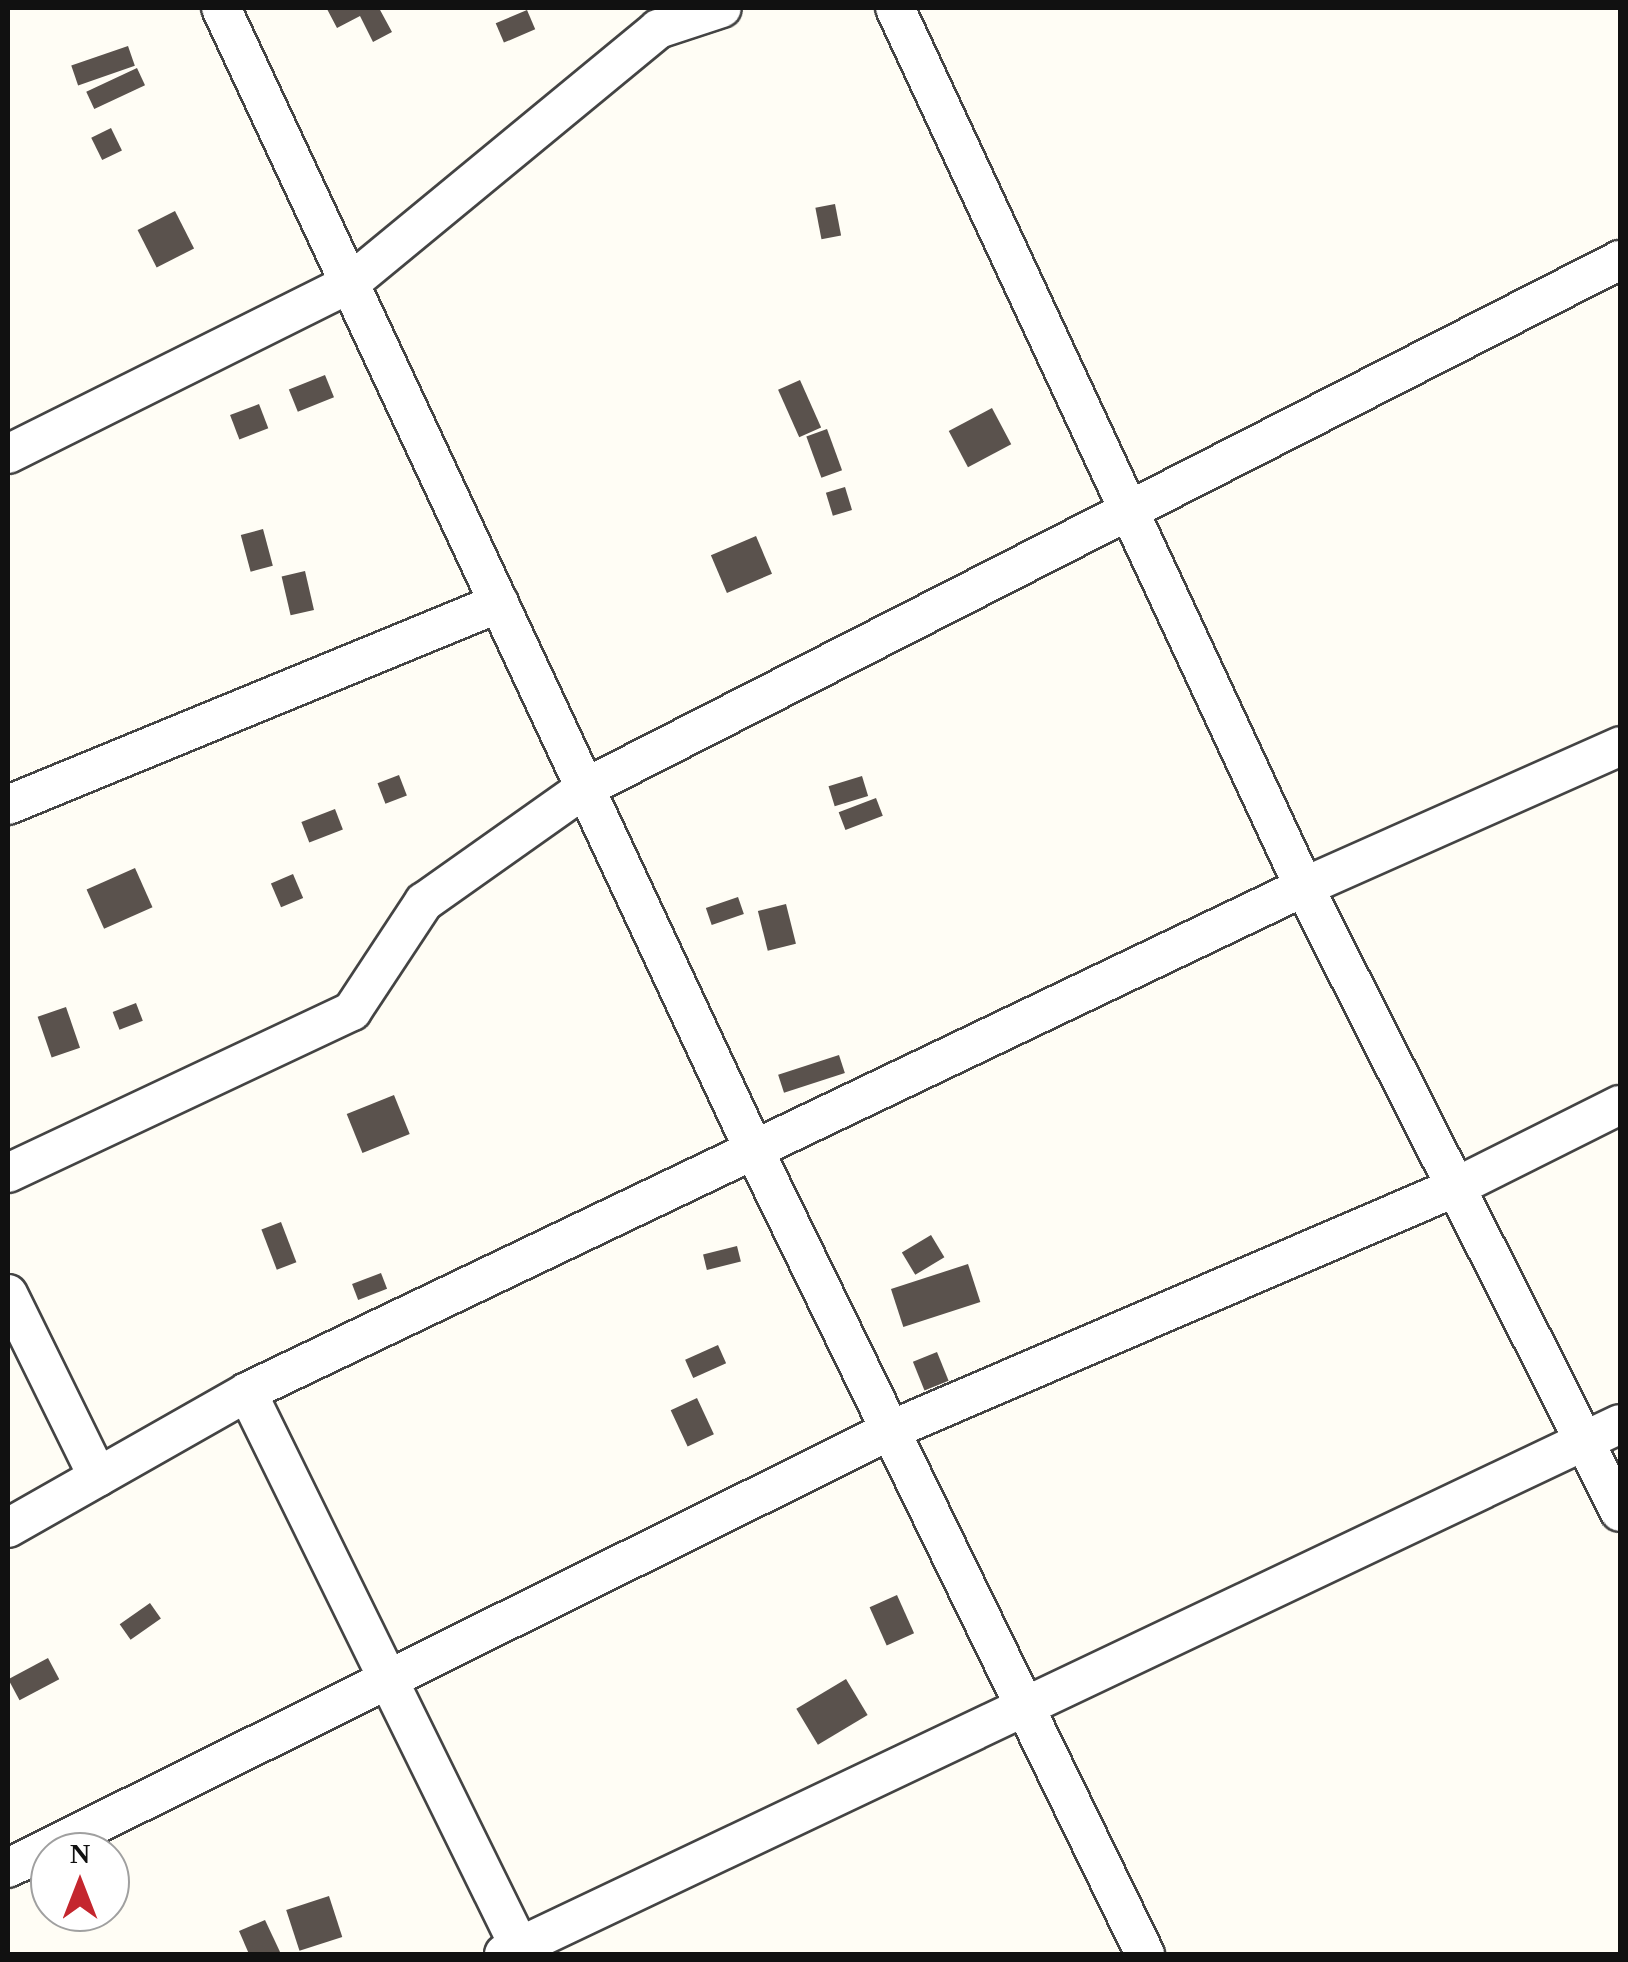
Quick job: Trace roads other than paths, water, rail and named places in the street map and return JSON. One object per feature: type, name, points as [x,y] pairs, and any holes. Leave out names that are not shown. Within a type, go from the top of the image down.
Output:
[{"type":"street","points":[[220,8],[755,1152],[1144,1954]]},
{"type":"street","points":[[8,454],[350,284],[658,29],[722,8]]},
{"type":"street","points":[[895,8],[1304,887],[1620,1512]]},
{"type":"street","points":[[8,1173],[352,1011],[424,902],[584,788],[1620,260]]},
{"type":"street","points":[[8,805],[498,603]]},
{"type":"street","points":[[8,1528],[246,1392],[1304,887],[1620,746]]},
{"type":"street","points":[[8,1868],[892,1430],[1456,1187],[1620,1105]]},
{"type":"street","points":[[8,1294],[98,1477]]},
{"type":"street","points":[[246,1392],[390,1682],[515,1952],[1620,1424]]}]
